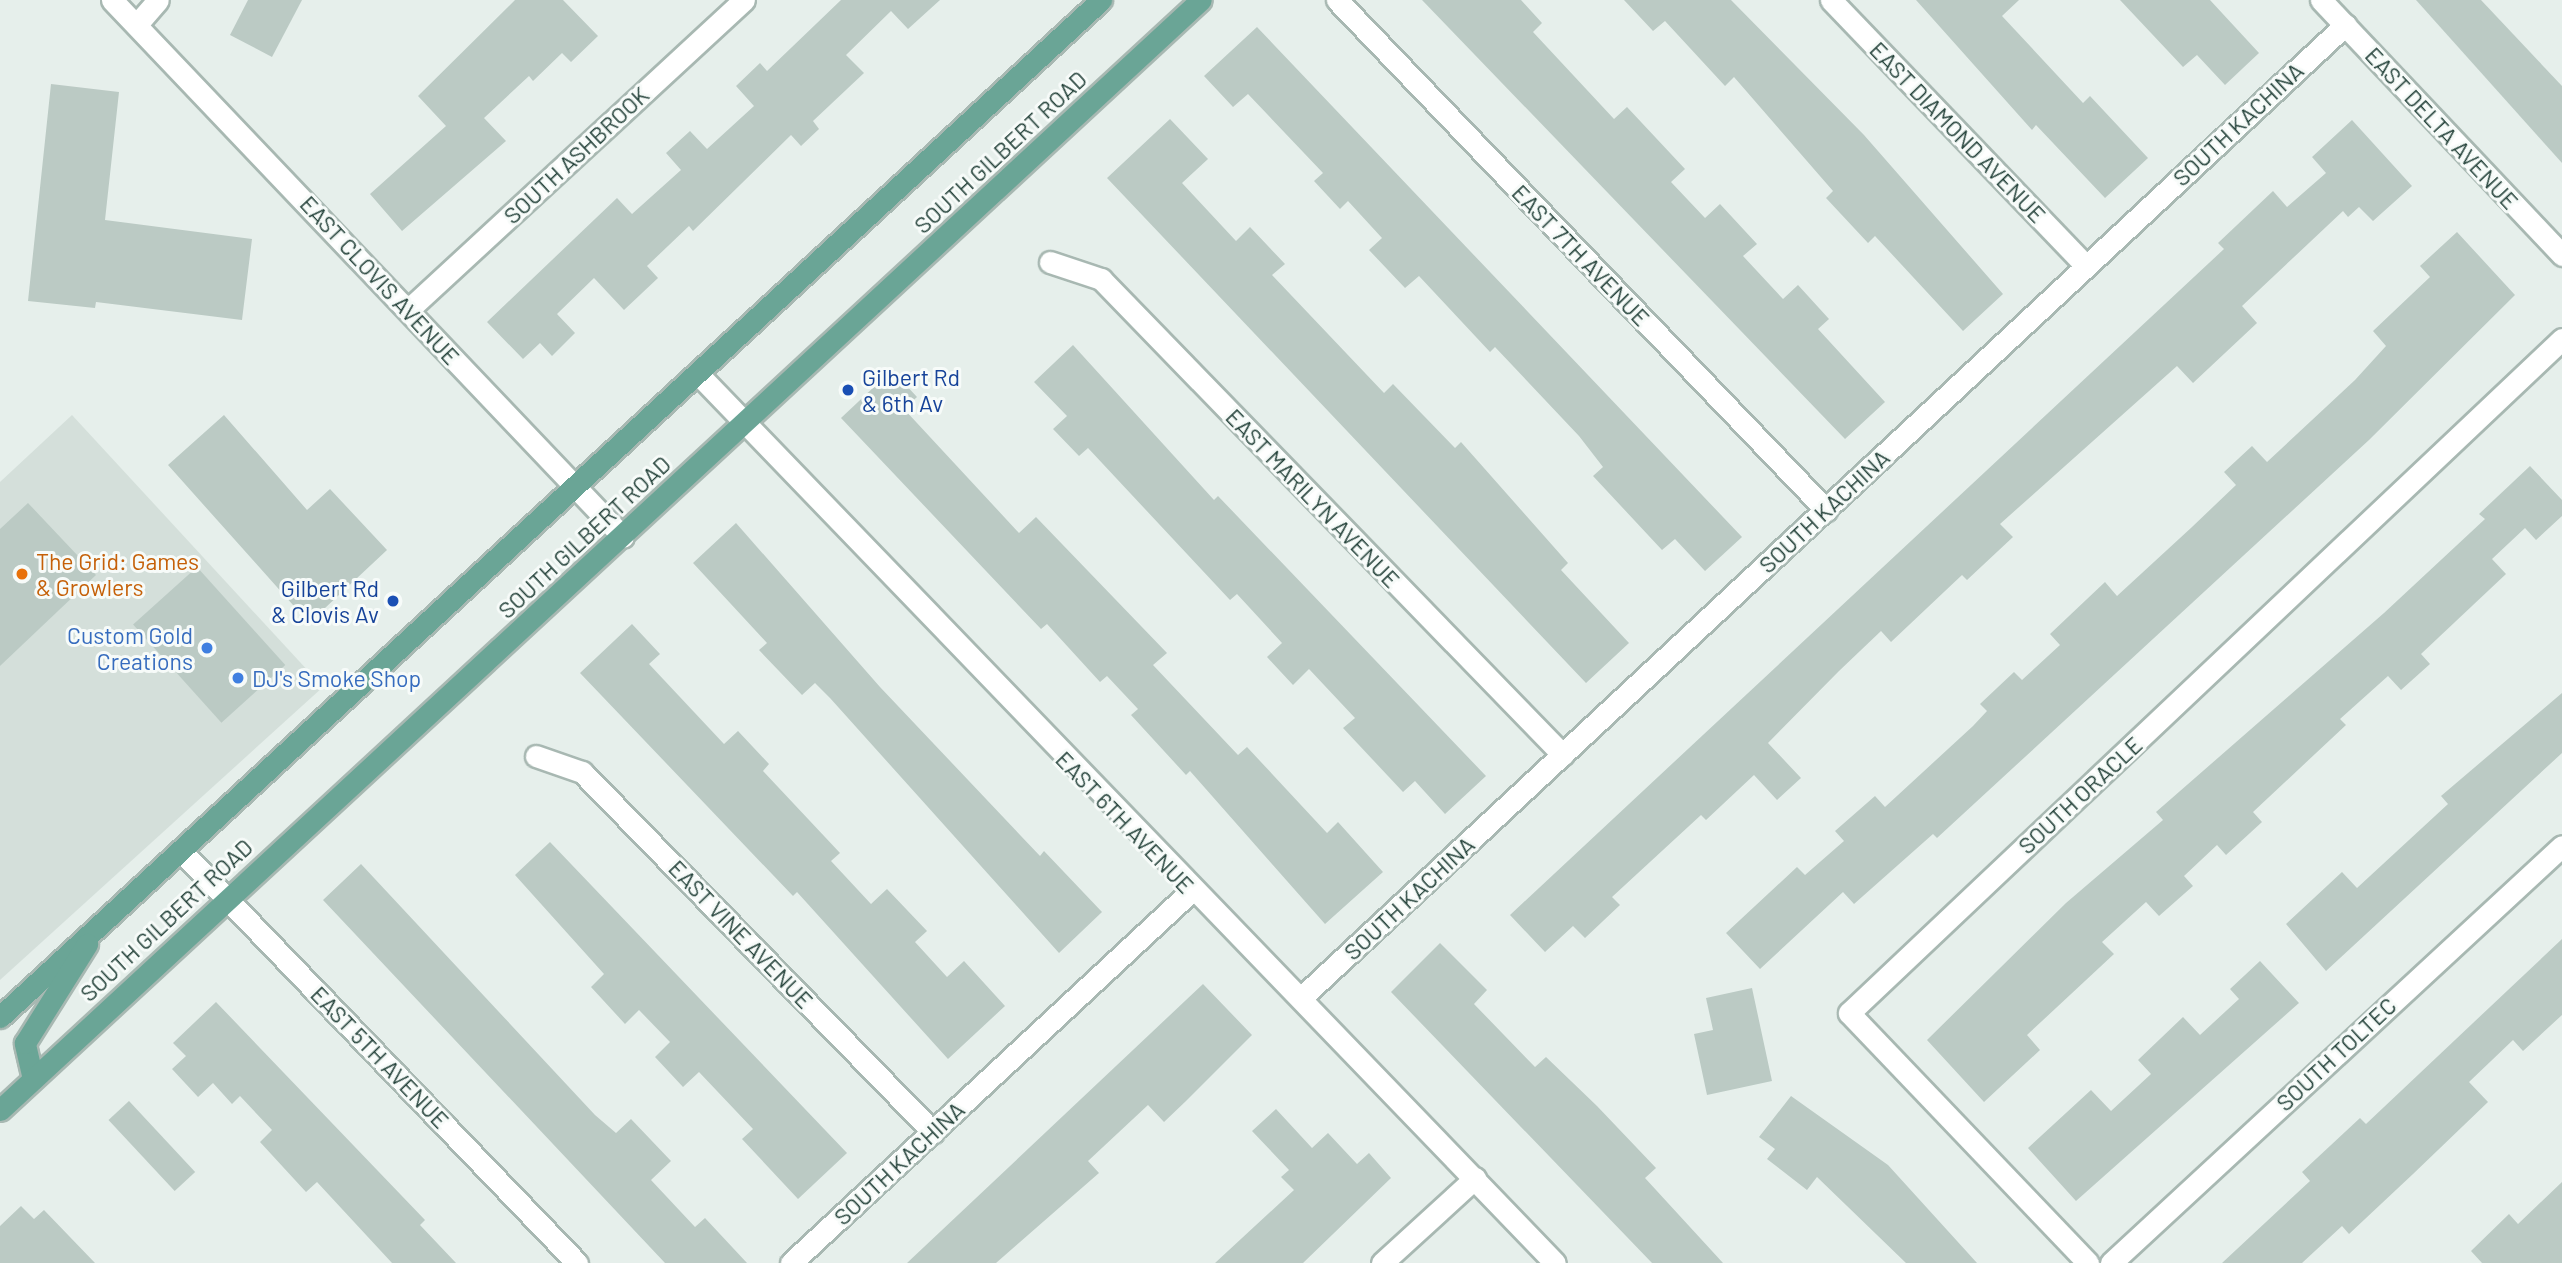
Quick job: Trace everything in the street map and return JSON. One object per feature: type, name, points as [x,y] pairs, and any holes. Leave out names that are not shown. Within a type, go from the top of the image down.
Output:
[{"type":"main road","name":"SOUTH GILBERT ROAD","points":[[0,1017],[576,489],[1101,0]]},
{"type":"main road","name":"SOUTH GILBERT ROAD","points":[[0,1110],[1201,0]]},
{"type":"main road","points":[[33,1079],[25,1043],[92,933]]},
{"type":"street","name":"EAST CLOVIS AVENUE","points":[[112,0],[138,23],[623,537]]},
{"type":"street","points":[[138,23],[158,0]]},
{"type":"street","name":"SOUTH ASHBROOK","points":[[408,310],[744,0]]},
{"type":"street","name":"EAST 7TH AVENUE","points":[[1337,0],[1826,510]]},
{"type":"street","name":"EAST DIAMOND AVENUE","points":[[1831,0],[2085,265]]},
{"type":"street","name":"EAST DELTA AVENUE","points":[[2321,0],[2562,256]]},
{"type":"street","name":"SOUTH KACHINA","points":[[1302,997],[2085,265],[2345,26]]},
{"type":"street","name":"EAST MARILYN AVENUE","points":[[1050,262],[1101,279],[1563,755]]},
{"type":"street","name":"SOUTH ORACLE","points":[[2088,1263],[1849,1013],[2562,340]]},
{"type":"street","name":"EAST 6TH AVENUE","points":[[699,375],[1191,891],[1302,997],[1555,1263]]},
{"type":"street","name":"EAST VINE AVENUE","points":[[536,756],[582,772],[933,1132]]},
{"type":"street","name":"SOUTH TOLTEC","points":[[2110,1263],[2562,846]]},
{"type":"street","name":"EAST 5TH AVENUE","points":[[182,852],[577,1263]]},
{"type":"street","name":"SOUTH KACHINA","points":[[791,1263],[1191,891]]},
{"type":"street","points":[[1382,1263],[1475,1178]]},
{"type":"shaded area","points":[[72,415],[323,687],[0,980],[0,482]]},
{"type":"building","points":[[248,0],[302,0],[272,57],[230,35]]},
{"type":"building","points":[[515,0],[563,0],[598,36],[571,62],[562,53],[533,81],[529,76],[484,118],[506,141],[402,231],[370,194],[446,126],[418,96]]},
{"type":"building","points":[[841,0],[940,0],[908,29],[891,11],[846,55],[864,73],[813,121],[819,129],[801,146],[791,135],[693,231],[689,226],[647,266],[658,278],[624,310],[594,278],[557,314],[575,333],[552,356],[540,343],[523,359],[487,322],[617,198],[632,214],[681,170],[666,153],[690,131],[707,149],[754,106],[736,86],[760,63],[767,71]]},
{"type":"building","points":[[1422,0],[1521,0],[1542,23],[1533,32],[1614,119],[1627,107],[1685,169],[1671,182],[1705,218],[1720,204],[1757,244],[1743,256],[1783,299],[1798,285],[1829,319],[1818,329],[1885,402],[1845,439]]},
{"type":"building","points":[[1624,0],[1731,0],[1864,135],[2003,294],[1963,331],[1875,236],[1868,243],[1826,198],[1833,191],[1734,77],[1725,86],[1665,21],[1653,31]]},
{"type":"building","points":[[1916,0],[2019,0],[2002,16],[2083,103],[2090,96],[2148,158],[2105,198],[2036,125],[2032,130]]},
{"type":"building","points":[[2120,0],[2210,0],[2259,53],[2225,85],[2197,55],[2183,67]]},
{"type":"building","points":[[2416,0],[2481,0],[2562,86],[2562,163]]},
{"type":"building","points":[[1257,27],[1742,537],[1705,571],[1675,539],[1662,550],[1593,476],[1603,467],[1579,436],[1495,347],[1490,352],[1419,276],[1405,288],[1369,250],[1382,238],[1348,201],[1340,209],[1314,181],[1323,173],[1248,94],[1233,107],[1204,76]]},
{"type":"building","points":[[51,84],[119,92],[105,220],[252,239],[242,320],[96,302],[95,308],[28,301]]},
{"type":"building","points":[[1170,119],[1208,159],[1182,183],[1236,241],[1250,227],[1285,264],[1272,275],[1384,393],[1393,384],[1455,448],[1461,442],[1568,563],[1561,570],[1629,643],[1586,683],[1107,178]]},
{"type":"building","points":[[2352,120],[2412,186],[2373,221],[2359,207],[2348,217],[2343,211],[2242,306],[2257,323],[2193,383],[2177,366],[2000,524],[2013,537],[1967,580],[1962,575],[1891,642],[1881,631],[1839,671],[1768,743],[1801,778],[1777,800],[1754,775],[1706,820],[1701,815],[1612,897],[1620,905],[1585,938],[1573,926],[1545,952],[1510,915],[2224,249],[2218,243],[2273,191],[2287,207],[2326,173],[2312,157]]},
{"type":"building","points":[[2457,232],[2515,295],[2369,440],[1937,838],[1933,834],[1854,904],[1843,892],[1760,969],[1726,933],[1797,867],[1805,875],[1844,841],[1835,831],[1875,796],[1885,807],[1973,726],[1987,711],[1980,704],[2014,672],[2022,680],[2060,645],[2050,634],[2105,582],[2117,596],[2192,527],[2236,485],[2224,472],[2252,446],[2267,462],[2355,380],[2386,346],[2373,331],[2430,277],[2420,266]]},
{"type":"building","points":[[1073,345],[1214,500],[1218,496],[1486,776],[1445,814],[1415,781],[1403,792],[1343,728],[1355,718],[1309,669],[1293,685],[1267,657],[1282,643],[1237,594],[1230,600],[1088,448],[1079,456],[1053,429],[1067,416],[1034,382]]},
{"type":"building","points":[[892,370],[917,397],[904,409],[1019,533],[1036,517],[1167,653],[1153,665],[1238,755],[1247,747],[1327,833],[1338,822],[1383,872],[1325,924],[1190,771],[1186,775],[1131,715],[1138,709],[1107,676],[1100,682],[1047,624],[1041,629],[841,418]]},
{"type":"building","points":[[224,415],[307,510],[330,489],[387,550],[309,623],[168,465]]},
{"type":"building","points":[[2530,466],[2562,500],[2562,516],[2536,540],[2525,528],[2492,559],[2506,574],[2421,654],[2430,664],[2401,690],[2388,676],[2340,719],[2346,725],[2253,812],[2262,822],[2226,855],[2217,845],[2184,876],[2193,886],[2159,916],[2146,902],[2102,942],[2114,954],[2027,1035],[2040,1050],[1984,1102],[1927,1040],[2066,903],[2163,820],[2156,812],[2384,613],[2485,519],[2479,514]]},
{"type":"building","points":[[28,503],[96,575],[0,666],[0,529]]},
{"type":"building","points":[[736,523],[880,687],[1040,856],[1044,851],[1102,912],[1059,953],[830,698],[815,683],[802,695],[759,650],[767,643],[693,563]]},
{"type":"building","points":[[197,567],[285,665],[221,723],[133,625]]},
{"type":"building","points":[[632,624],[660,654],[649,664],[724,744],[738,731],[769,764],[763,771],[840,853],[831,861],[871,904],[887,889],[927,931],[915,942],[947,977],[964,961],[1005,1006],[948,1059],[797,892],[793,896],[580,673]]},
{"type":"building","points":[[2562,693],[2562,753],[2326,971],[2286,924],[2342,872],[2357,888],[2448,804],[2441,796]]},
{"type":"building","points":[[550,842],[847,1153],[798,1199],[742,1139],[753,1129],[699,1072],[683,1087],[655,1057],[670,1042],[639,1010],[625,1024],[591,987],[604,974],[515,875]]},
{"type":"building","points":[[361,864],[595,1115],[616,1133],[631,1119],[671,1161],[651,1180],[695,1227],[705,1218],[747,1263],[665,1263],[323,900]]},
{"type":"building","points":[[2562,939],[2562,1015],[2523,1051],[2513,1040],[2469,1082],[2488,1102],[2413,1174],[2349,1234],[2342,1226],[2302,1263],[2222,1263],[2310,1181],[2302,1172],[2360,1118],[2366,1124]]},
{"type":"building","points":[[1440,943],[1487,990],[1474,1004],[1535,1067],[1546,1057],[1597,1106],[1656,1168],[1645,1178],[1723,1263],[1652,1263],[1391,992]]},
{"type":"building","points":[[2260,961],[2299,1003],[2076,1201],[2028,1148],[2091,1090],[2111,1111],[2151,1074],[2138,1060],[2183,1017],[2200,1035],[2239,999],[2230,989]]},
{"type":"building","points":[[1203,984],[1252,1035],[1164,1122],[1148,1105],[1088,1161],[1099,1173],[996,1263],[907,1263]]},
{"type":"building","points":[[1752,988],[1772,1081],[1707,1095],[1694,1034],[1713,1030],[1706,998]]},
{"type":"building","points":[[216,1002],[425,1220],[420,1225],[456,1263],[392,1263],[317,1182],[306,1192],[260,1142],[272,1130],[240,1096],[232,1104],[213,1083],[198,1097],[172,1069],[186,1056],[173,1043]]},
{"type":"building","points":[[1791,1096],[1888,1165],[1977,1263],[1906,1263],[1817,1177],[1807,1190],[1767,1159],[1775,1149],[1759,1137]]},
{"type":"building","points":[[129,1101],[195,1172],[175,1191],[109,1120]]},
{"type":"building","points":[[1276,1109],[1312,1148],[1328,1133],[1357,1164],[1369,1153],[1391,1178],[1303,1263],[1215,1263],[1294,1190],[1281,1177],[1289,1170],[1252,1131]]},
{"type":"building","points":[[2562,1182],[2562,1263],[2482,1263],[2471,1251],[2509,1214],[2518,1224]]},
{"type":"building","points":[[21,1206],[34,1219],[44,1210],[95,1263],[0,1263],[0,1226]]},
{"type":"place","name":"Gilbert Rd & 6th Av","points":[[848,390]]},
{"type":"place","name":"The Grid: Games & Growlers","points":[[22,574]]},
{"type":"place","name":"Gilbert Rd & Clovis Av","points":[[393,601]]},
{"type":"place","name":"Custom Gold Creations","points":[[207,648]]},
{"type":"place","name":"DJ's Smoke Shop","points":[[238,678]]}]
